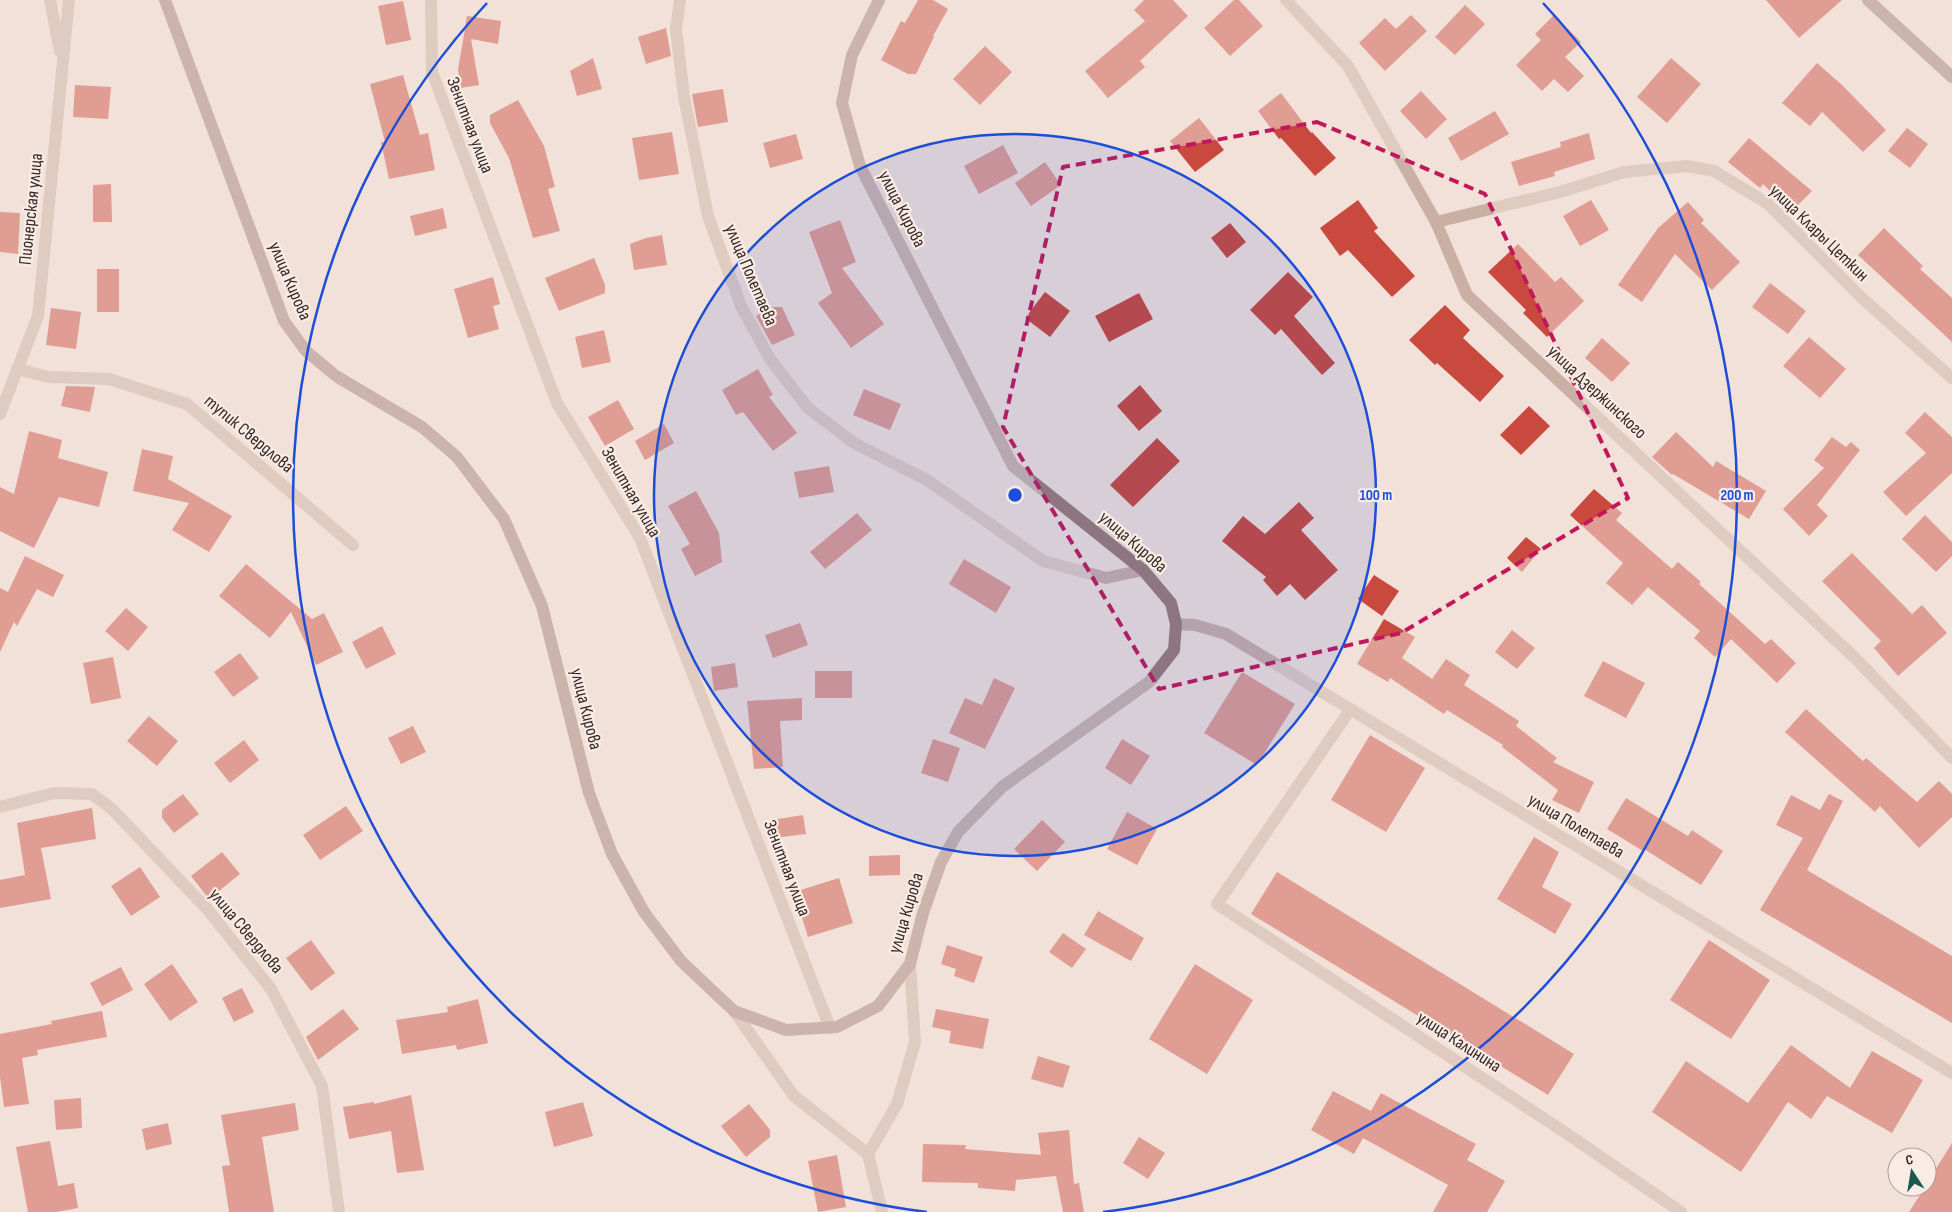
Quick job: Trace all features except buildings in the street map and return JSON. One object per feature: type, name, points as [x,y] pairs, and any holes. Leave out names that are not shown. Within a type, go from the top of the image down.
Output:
[{"type":"main road","name":"улица Кирова","points":[[166,0],[284,321],[306,351],[336,376],[422,427],[458,457],[504,519],[542,606],[589,793],[612,854],[644,912],[681,961],[734,1011],[786,1030],[837,1028],[878,1006],[910,964],[922,913],[941,862],[958,832],[1002,787],[1149,682],[1174,650],[1176,624],[1171,603],[1143,570],[1013,466],[860,166],[842,103],[852,55],[879,0]]},
{"type":"main road","points":[[1868,0],[1952,77]]},
{"type":"street","points":[[50,0],[63,66]]},
{"type":"street","name":"Пионерская улица","points":[[0,414],[38,316],[69,0]]},
{"type":"street","name":"Зенитная улица","points":[[431,0],[432,72],[557,404],[640,538],[830,1028]]},
{"type":"street","name":"улица Полетаева","points":[[680,0],[676,29],[684,98],[708,216],[741,306],[770,359],[808,408],[854,442],[927,480],[1043,561],[1106,578],[1143,570]]},
{"type":"street","name":"улица Дзержинского","points":[[1286,0],[1348,66],[1436,222],[1467,294],[1855,658],[1952,758]]},
{"type":"street","name":"улица Клары Цеткин","points":[[1436,222],[1522,202],[1624,172],[1687,166],[1714,171],[1767,203],[1863,299],[1952,378]]},
{"type":"street","name":"тупик Свердлова","points":[[18,369],[49,377],[109,379],[187,404],[352,545]]},
{"type":"street","name":"улица Полетаева","points":[[1176,624],[1195,625],[1226,634],[1952,1073]]},
{"type":"street","name":"улица Калинина","points":[[1350,710],[1217,904],[1563,1131],[1681,1212]]},
{"type":"street","name":"улица Свердлова","points":[[0,806],[54,793],[92,794],[112,809],[208,910],[272,989],[322,1086],[339,1212]]},
{"type":"street","points":[[868,1154],[897,1104],[915,1042],[910,964]]},
{"type":"street","points":[[734,1011],[794,1096],[868,1154],[882,1212]]},
{"type":"highlighted area","points":[[1317,122],[1485,194],[1628,498],[1401,633],[1159,689],[1003,427],[1063,167]]}]
